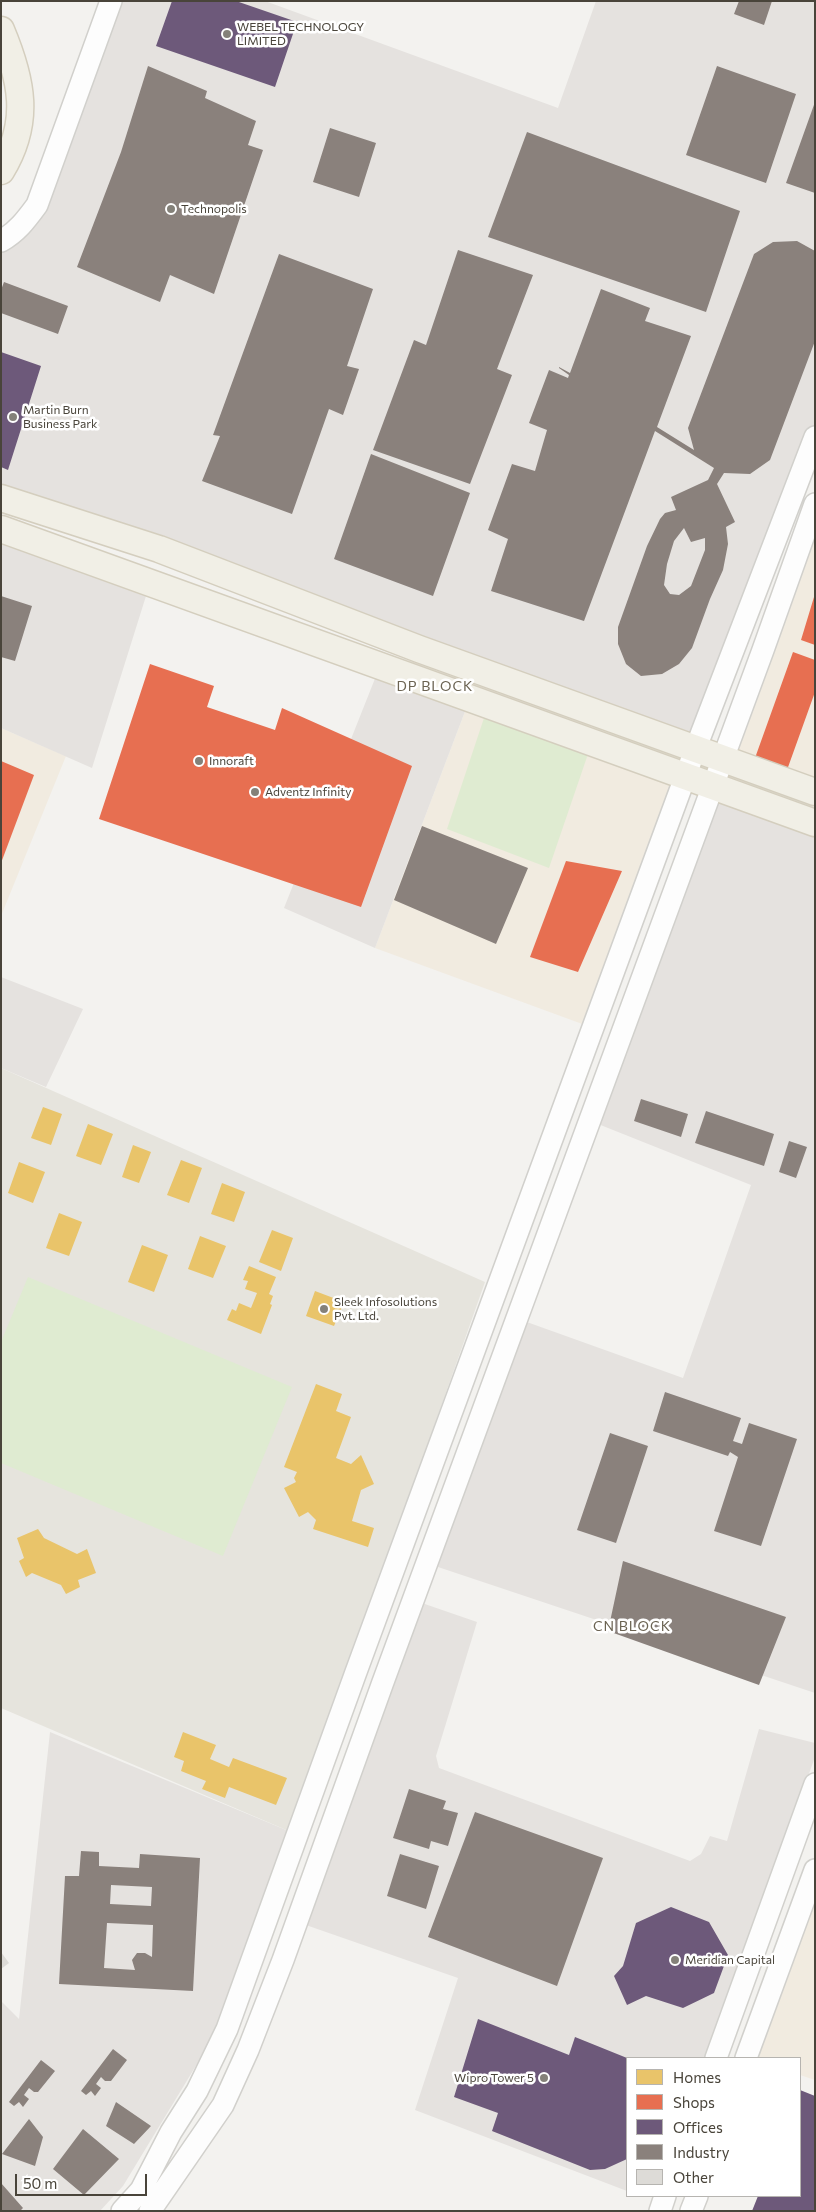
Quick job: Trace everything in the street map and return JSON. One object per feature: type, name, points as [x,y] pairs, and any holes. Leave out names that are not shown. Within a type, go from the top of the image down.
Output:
[{"type":"main road","points":[[1,30],[12,57],[20,86],[21,107],[14,144],[1,171]]},
{"type":"main road","points":[[1,498],[159,549],[419,649],[815,792]]},
{"type":"main road","points":[[1,529],[815,823]]},
{"type":"street","points":[[1,241],[10,236],[24,223],[36,205],[111,1]]},
{"type":"street","points":[[122,2211],[141,2190],[171,2132],[197,2091],[227,2029],[695,750],[815,437]]},
{"type":"street","points":[[150,2211],[223,2105],[248,2050],[283,1960],[442,1522],[714,786],[815,504]]},
{"type":"street","points":[[782,527],[804,533]]},
{"type":"street","points":[[415,1512],[442,1522]]},
{"type":"street","points":[[716,2057],[815,1784]]},
{"type":"street","points":[[746,2057],[815,1870]]},
{"type":"street","points":[[256,1949],[283,1960]]},
{"type":"street","points":[[743,1983],[770,1993]]},
{"type":"street","points":[[660,2211],[666,2197]]},
{"type":"street","points":[[691,2211],[697,2197]]},
{"type":"shaded area","points":[[122,1],[265,1],[558,108],[596,1],[815,1],[815,423],[692,738],[1,490],[1,243],[42,213]]},
{"type":"shaded area","points":[[815,526],[815,786],[728,757]]},
{"type":"shaded area","points":[[1,542],[146,596],[92,768],[1,728]]},
{"type":"shaded area","points":[[378,671],[469,701],[375,948],[284,908]]},
{"type":"shaded area","points":[[469,701],[675,779],[585,1025],[375,948]]},
{"type":"shaded area","points":[[1,728],[66,756],[1,916]]},
{"type":"shaded area","points":[[718,800],[815,835],[815,1693],[435,1566],[524,1321],[683,1378],[751,1185],[598,1124]]},
{"type":"shaded area","points":[[1,977],[83,1009],[46,1087],[1,1068]]},
{"type":"shaded area","points":[[1,1068],[485,1282],[291,1832],[1,1708]]},
{"type":"shaded area","points":[[419,1602],[477,1622],[436,1756],[439,1768],[690,1861],[701,1854],[710,1836],[727,1841],[759,1729],[815,1743],[815,1757],[706,2057],[626,2057],[626,2191],[415,2110],[458,1978],[303,1924]]},
{"type":"shaded area","points":[[50,1732],[291,1832],[217,2031],[123,2186],[100,2211],[1,2211],[1,2001],[19,2019]]},
{"type":"shaded area","points":[[815,1890],[815,2080],[801,2075],[801,2057],[755,2057]]},
{"type":"green space","points":[[485,715],[588,754],[549,868],[447,829]]},
{"type":"green space","points":[[28,1277],[292,1387],[223,1556],[1,1463],[1,1342]]},
{"type":"building: Homes","points":[[43,1107],[62,1114],[51,1145],[31,1138]]},
{"type":"building: Homes","points":[[88,1124],[113,1134],[101,1165],[76,1156]]},
{"type":"building: Homes","points":[[133,1145],[151,1152],[139,1183],[122,1177]]},
{"type":"building: Homes","points":[[181,1160],[202,1168],[189,1203],[167,1195]]},
{"type":"building: Homes","points":[[19,1162],[45,1172],[33,1203],[8,1193]]},
{"type":"building: Homes","points":[[222,1183],[245,1192],[234,1222],[211,1214]]},
{"type":"building: Homes","points":[[59,1213],[82,1222],[69,1256],[46,1248]]},
{"type":"building: Homes","points":[[272,1230],[293,1238],[281,1271],[259,1262]]},
{"type":"building: Homes","points":[[200,1236],[226,1246],[213,1278],[188,1269]]},
{"type":"building: Homes","points":[[142,1245],[168,1255],[154,1292],[128,1282]]},
{"type":"building: Homes","points":[[249,1266],[276,1277],[269,1294],[273,1296],[270,1304],[272,1305],[261,1334],[227,1320],[232,1309],[236,1311],[239,1303],[251,1308],[257,1293],[245,1289],[248,1281],[243,1280]]},
{"type":"building: Homes","name":"Sleek Infosolutions Pvt. Ltd.","points":[[315,1291],[344,1302],[334,1326],[306,1316]]},
{"type":"building: Homes","points":[[316,1384],[342,1394],[336,1411],[351,1417],[336,1458],[351,1464],[361,1455],[374,1484],[361,1490],[352,1521],[374,1528],[368,1547],[313,1529],[316,1520],[308,1512],[299,1517],[284,1488],[296,1482],[294,1478],[297,1472],[284,1467]]},
{"type":"building: Homes","points":[[38,1529],[44,1538],[77,1554],[87,1549],[96,1573],[78,1580],[80,1587],[66,1594],[61,1585],[32,1573],[26,1577],[19,1561],[24,1558],[17,1538]]},
{"type":"building: Homes","points":[[183,1732],[216,1745],[210,1759],[229,1767],[233,1758],[287,1778],[276,1805],[229,1787],[225,1798],[202,1789],[206,1781],[181,1771],[184,1761],[174,1757]]},
{"type":"building: Shops","points":[[815,597],[815,645],[801,640]]},
{"type":"building: Shops","points":[[793,652],[815,660],[815,692],[787,770],[755,758]]},
{"type":"building: Shops","name":"Adventz Infinity","points":[[150,664],[214,686],[207,707],[275,730],[282,708],[412,766],[361,907],[99,819]]},
{"type":"building: Shops","points":[[1,761],[34,775],[1,863]]},
{"type":"building: Shops","points":[[566,861],[622,871],[578,972],[530,957]]},
{"type":"building: Offices","name":"WEBEL TECHNOLOGY LIMITED","points":[[172,1],[236,1],[297,22],[275,87],[156,46]]},
{"type":"building: Offices","name":"Martin Burn Business Park","points":[[1,352],[41,366],[8,470],[1,467]]},
{"type":"building: Offices","name":"Meridian Capital","points":[[671,1907],[709,1922],[728,1955],[714,1993],[683,2008],[646,1996],[627,2005],[614,1976],[623,1966],[636,1923]]},
{"type":"building: Offices","name":"Wipro Tower 5","points":[[478,2019],[569,2055],[575,2037],[626,2058],[626,2159],[605,2169],[590,2170],[492,2131],[498,2113],[454,2097]]},
{"type":"building: Offices","points":[[801,2090],[815,2096],[815,2211],[752,2211],[758,2197],[801,2197]]},
{"type":"building: Industry","points":[[739,1],[772,1],[764,25],[734,14]]},
{"type":"building: Industry","name":"Technopolis","points":[[148,66],[207,91],[205,98],[256,121],[248,145],[263,150],[214,294],[170,275],[160,302],[77,267],[121,152]]},
{"type":"building: Industry","points":[[717,66],[796,94],[766,183],[686,155]]},
{"type":"building: Industry","points":[[815,102],[815,193],[786,183]]},
{"type":"building: Industry","points":[[330,128],[376,143],[359,197],[313,182]]},
{"type":"building: Industry","points":[[527,132],[740,211],[706,312],[488,237]]},
{"type":"building: Industry","points":[[797,241],[815,251],[815,341],[770,460],[750,474],[724,473],[717,484],[735,522],[726,527],[728,544],[723,570],[692,648],[679,664],[662,674],[641,676],[626,664],[618,644],[618,627],[647,546],[660,519],[665,513],[676,510],[671,497],[708,480],[714,468],[655,431],[584,621],[491,591],[508,539],[488,530],[512,464],[535,471],[547,430],[529,423],[549,370],[568,378],[569,375],[559,367],[570,373],[601,289],[650,308],[645,321],[691,336],[657,427],[694,450],[688,428],[754,254],[773,242]],"holes":[[[684,528],[691,542],[705,538],[705,550],[691,586],[679,595],[670,594],[664,585],[667,564],[674,541]]]},
{"type":"building: Industry","points":[[458,250],[533,275],[497,369],[512,375],[470,484],[373,450],[414,340],[426,345]]},
{"type":"building: Industry","points":[[279,254],[373,289],[347,366],[359,369],[343,415],[329,409],[292,514],[202,481],[220,436],[213,435]]},
{"type":"building: Industry","points":[[4,282],[68,306],[58,334],[1,313],[1,290]]},
{"type":"building: Industry","points":[[371,454],[470,493],[433,596],[334,559]]},
{"type":"building: Industry","points":[[1,596],[32,606],[15,661],[1,657]]},
{"type":"building: Industry","points":[[422,826],[528,868],[496,944],[394,900]]},
{"type":"building: Industry","points":[[641,1099],[688,1114],[681,1137],[634,1121]]},
{"type":"building: Industry","points":[[706,1111],[774,1134],[764,1166],[695,1143]]},
{"type":"building: Industry","points":[[789,1141],[807,1147],[796,1178],[779,1172]]},
{"type":"building: Industry","points":[[665,1392],[741,1418],[733,1441],[742,1444],[749,1423],[797,1439],[761,1546],[714,1531],[738,1457],[730,1452],[728,1456],[653,1431]]},
{"type":"building: Industry","points":[[610,1433],[648,1446],[616,1543],[577,1530]]},
{"type":"building: Industry","points":[[623,1561],[786,1617],[759,1685],[608,1631]]},
{"type":"building: Industry","points":[[409,1789],[446,1801],[443,1809],[458,1813],[448,1846],[431,1841],[429,1849],[393,1838]]},
{"type":"building: Industry","points":[[475,1812],[603,1858],[557,1986],[428,1937]]},
{"type":"building: Industry","points":[[81,1851],[99,1852],[99,1866],[139,1868],[140,1854],[200,1858],[193,1991],[59,1984],[65,1876],[79,1876]],"holes":[[[111,1885],[152,1887],[151,1906],[110,1904]],[[107,1923],[153,1925],[152,1957],[145,1953],[137,1953],[132,1960],[135,1970],[104,1968]]]},
{"type":"building: Industry","points":[[400,1854],[439,1866],[426,1909],[387,1896]]},
{"type":"building: Industry","points":[[113,2049],[127,2060],[111,2081],[105,2081],[101,2077],[96,2084],[101,2088],[95,2096],[91,2091],[86,2095],[81,2091]]},
{"type":"building: Industry","points":[[41,2060],[55,2071],[38,2092],[34,2092],[29,2088],[24,2095],[29,2099],[23,2107],[19,2102],[14,2106],[9,2102]]},
{"type":"building: Industry","points":[[116,2102],[151,2126],[134,2144],[106,2126]]},
{"type":"building: Industry","points":[[29,2119],[43,2137],[35,2166],[2,2154]]},
{"type":"building: Industry","points":[[83,2129],[119,2159],[84,2195],[53,2169]]},
{"type":"building: Industry","points":[[1,2183],[23,2208],[20,2211],[1,2211]]},
{"type":"building: Other","points":[[1,1952],[9,1963],[1,1969]]},
{"type":"place","name":"WEBEL TECHNOLOGY LIMITED","points":[[227,34]]},
{"type":"place","name":"Technopolis","points":[[171,209]]},
{"type":"place","name":"Martin Burn Business Park","points":[[13,417]]},
{"type":"place","name":"Innoraft","points":[[199,761]]},
{"type":"place","name":"Adventz Infinity","points":[[255,792]]},
{"type":"place","name":"Sleek Infosolutions Pvt. Ltd.","points":[[324,1309]]},
{"type":"place","name":"Meridian Capital","points":[[675,1960]]},
{"type":"place","name":"Wipro Tower 5","points":[[544,2078]]},
{"type":"district","name":"DP BLOCK","points":[[435,686]]},
{"type":"district","name":"CN BLOCK","points":[[632,1626]]}]
